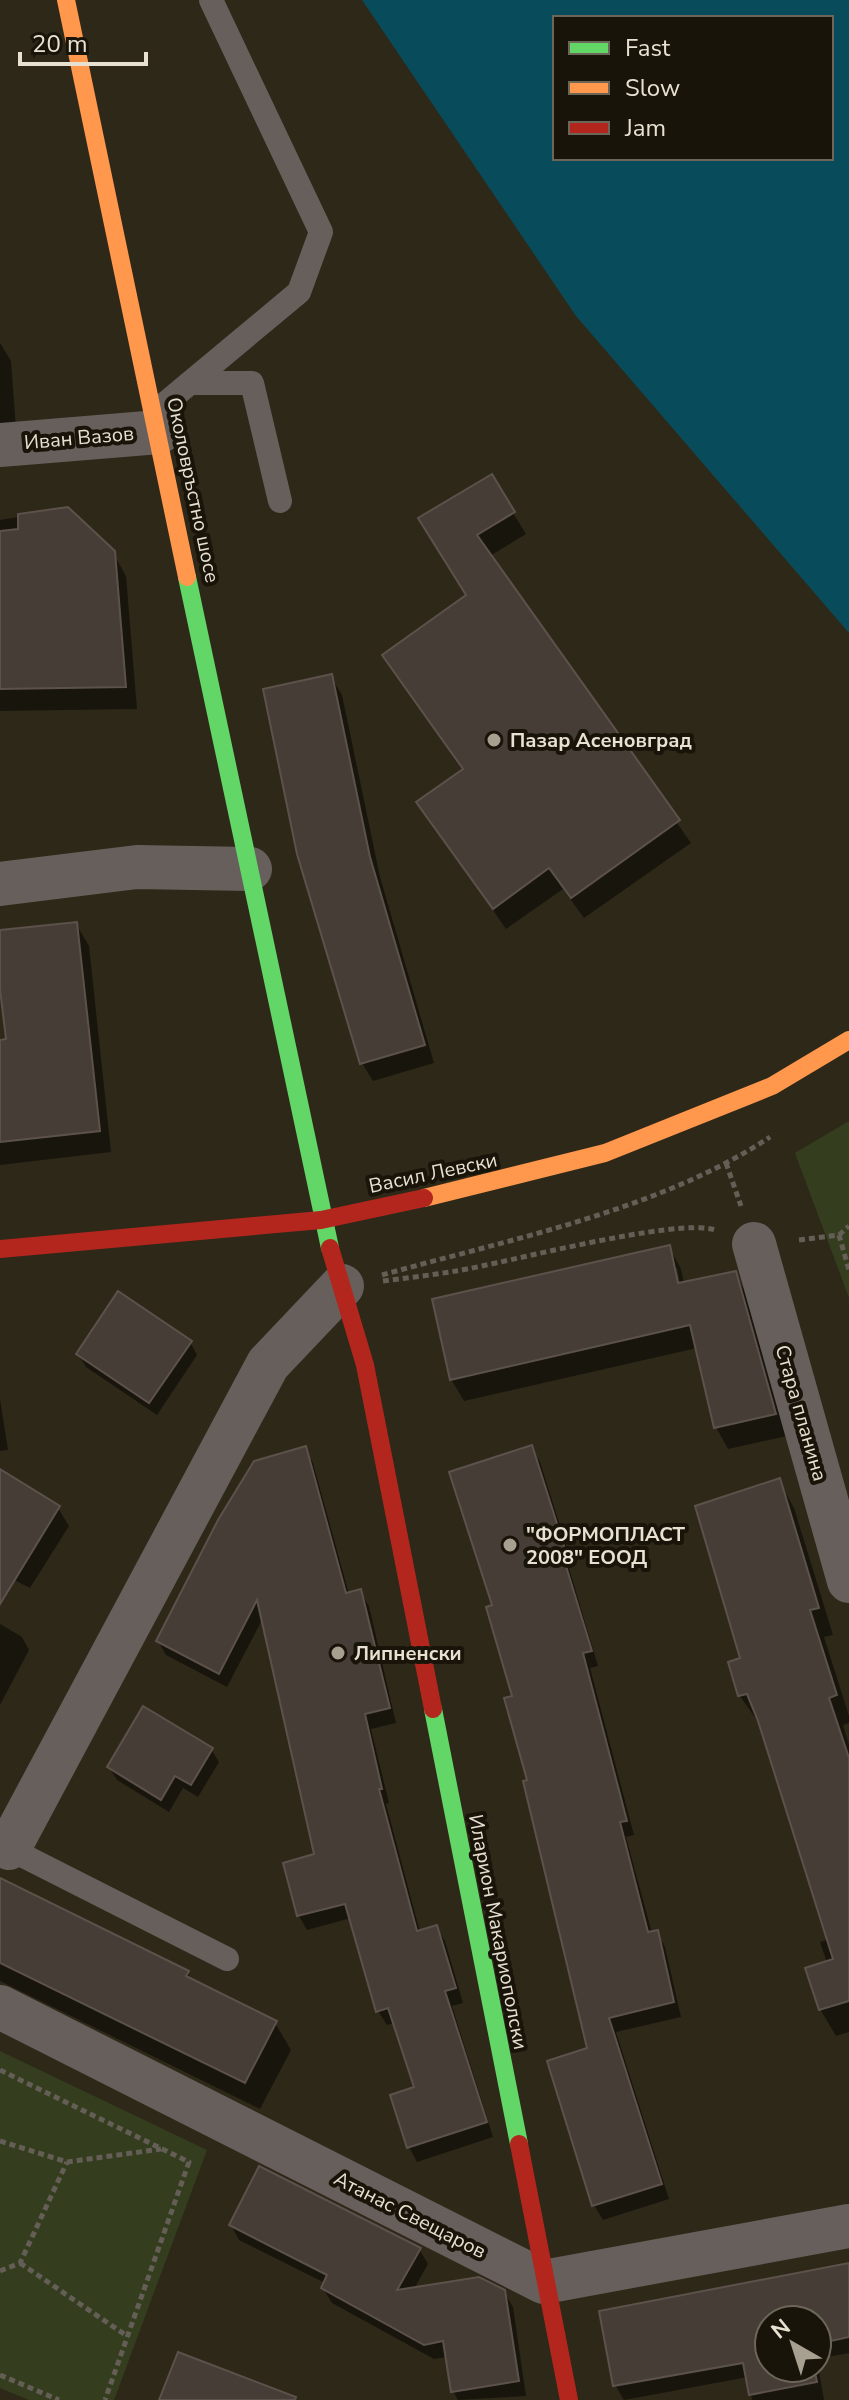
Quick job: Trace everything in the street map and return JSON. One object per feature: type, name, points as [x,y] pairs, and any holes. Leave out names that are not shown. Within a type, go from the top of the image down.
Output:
[{"type":"street","name":"Околовръстно шосе","points":[[66,0],[157,422],[321,1220]]},
{"type":"street","name":"Иван Вазов","points":[[0,445],[157,422]]},
{"type":"street","points":[[0,884],[137,867],[250,869]]},
{"type":"street","name":"Васил Левски","points":[[0,1249],[321,1220],[511,1179],[605,1153],[772,1086],[849,1040]]},
{"type":"street","name":"Иларион Макариополски","points":[[321,1220],[365,1365],[569,2400]]},
{"type":"street","name":"Стара планина","points":[[754,1244],[849,1581]]},
{"type":"street","points":[[5,1846],[268,1364],[342,1286]]},
{"type":"street","name":"Атанас Свещаров","points":[[0,2007],[544,2282]]},
{"type":"street","points":[[544,2282],[849,2226]]},
{"type":"lane","points":[[157,422],[190,383],[299,292],[321,232],[211,0]]},
{"type":"lane","points":[[190,383],[252,383],[280,501]]},
{"type":"lane","points":[[5,1846],[227,1959]]},
{"type":"path","points":[[342,1286],[455,1271],[647,1233],[705,1227],[754,1244],[839,1235],[849,1226]]},
{"type":"path","points":[[839,1235],[849,1270]]},
{"type":"path","points":[[0,2070],[189,2162],[105,2400]]},
{"type":"path","points":[[0,2141],[67,2162],[162,2149]]},
{"type":"path","points":[[0,2271],[20,2263],[67,2162]]},
{"type":"path","points":[[20,2263],[127,2336]]},
{"type":"path","points":[[0,2375],[59,2400]]},
{"type":"green space","points":[[849,1121],[849,1298],[795,1153]]},
{"type":"green space","points":[[0,2051],[207,2150],[114,2400],[29,2400],[0,2388]]},
{"type":"water","points":[[362,0],[849,0],[849,633],[576,316]]},
{"type":"building","points":[[492,474],[515,512],[477,535],[680,820],[571,898],[549,868],[493,909],[416,802],[463,769],[382,655],[466,595],[418,518]]},
{"type":"building","points":[[68,507],[115,551],[126,687],[0,689],[0,531],[18,529],[18,514]]},
{"type":"building","points":[[332,674],[370,857],[425,1045],[360,1064],[297,854],[263,689]]},
{"type":"building","points":[[77,922],[100,1131],[0,1142],[0,1040],[6,1039],[0,989],[0,930]]},
{"type":"building","points":[[670,1245],[678,1283],[736,1271],[776,1414],[714,1428],[690,1325],[450,1380],[432,1299]]},
{"type":"building","points":[[118,1291],[192,1341],[149,1403],[76,1354]]},
{"type":"building","points":[[532,1445],[566,1552],[562,1553],[592,1651],[583,1653],[627,1821],[620,1822],[648,1932],[658,1930],[674,2002],[609,2018],[662,2184],[592,2206],[547,2061],[587,2048],[523,1781],[527,1780],[504,1698],[512,1696],[486,1607],[492,1605],[449,1472]]},
{"type":"building","points":[[306,1446],[346,1593],[361,1589],[390,1708],[365,1714],[382,1789],[379,1789],[417,1931],[437,1925],[456,1988],[445,1991],[487,2122],[407,2148],[390,2095],[414,2087],[388,2008],[376,2012],[345,1904],[297,1916],[283,1863],[314,1854],[257,1600],[219,1674],[156,1641],[218,1520],[254,1461]]},
{"type":"building","points":[[0,1469],[60,1506],[0,1604]]},
{"type":"building","points":[[780,1478],[819,1608],[810,1610],[837,1695],[829,1698],[849,1758],[849,2001],[819,2010],[805,1968],[833,1959],[758,1721],[747,1694],[738,1696],[728,1662],[740,1658],[695,1506]]},
{"type":"building","points":[[143,1706],[213,1748],[191,1785],[175,1776],[161,1800],[107,1767]]},
{"type":"building","points":[[0,1878],[189,1971],[186,1976],[277,2021],[245,2083],[0,1963]]},
{"type":"building","points":[[259,2166],[421,2248],[397,2290],[479,2277],[505,2290],[519,2381],[451,2392],[443,2341],[424,2345],[321,2288],[327,2275],[229,2225]]},
{"type":"building","points":[[849,2263],[849,2337],[833,2340],[833,2304],[753,2304],[753,2384],[807,2384],[749,2395],[743,2363],[613,2386],[599,2311]]},
{"type":"building","points":[[178,2352],[296,2397],[295,2400],[159,2400]]},
{"type":"traffic: fast","points":[[187,577],[330,1248]]},
{"type":"traffic: fast","points":[[433,1709],[519,2144]]},
{"type":"traffic: slow","points":[[66,0],[187,577]]},
{"type":"traffic: slow","points":[[424,1198],[605,1153],[772,1086],[849,1040]]},
{"type":"traffic: jam","points":[[0,1249],[321,1220],[424,1198]]},
{"type":"traffic: jam","points":[[330,1248],[365,1365],[433,1709]]},
{"type":"traffic: jam","points":[[519,2144],[569,2400]]},
{"type":"place","name":"Пазар Асеновград","points":[[494,740]]},
{"type":"place","name":"\"ФОРМОПЛАСТ 2008\" ЕООД","points":[[510,1545]]},
{"type":"place","name":"Липненски","points":[[338,1653]]}]
